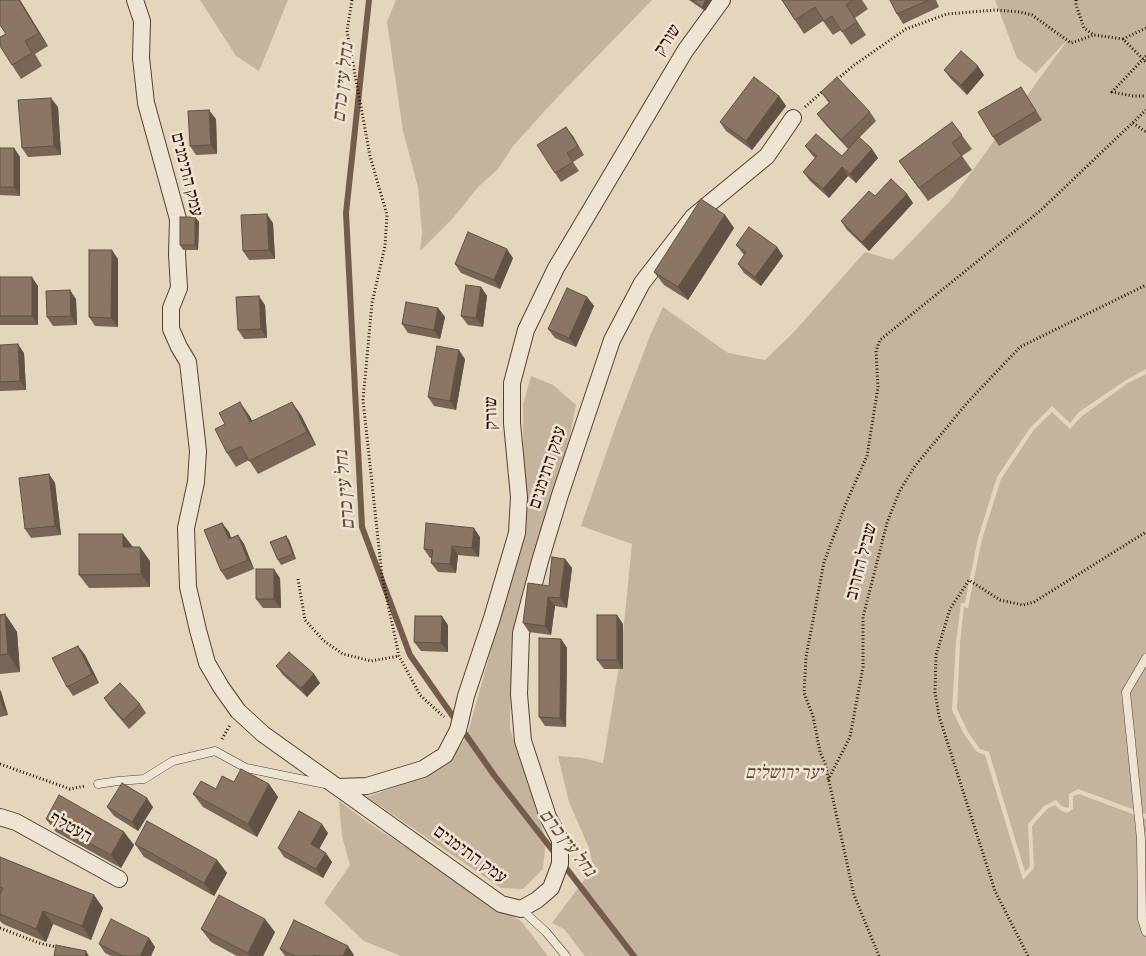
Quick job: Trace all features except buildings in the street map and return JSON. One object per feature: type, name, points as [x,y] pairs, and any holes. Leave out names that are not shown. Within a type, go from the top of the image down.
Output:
[{"type":"street","name":"עמק התימנים","points":[[135,0],[142,21],[142,58],[146,102],[178,219],[177,254],[180,288],[171,308],[171,329],[188,362],[198,451],[196,482],[186,528],[188,587],[207,663],[220,687],[238,711],[263,734],[501,904],[521,909],[537,900],[551,888],[560,864],[560,840],[548,817],[523,741],[519,694],[521,633],[554,514],[612,340],[642,283],[693,217],[767,156],[793,118]]},
{"type":"street","name":"שורק","points":[[338,787],[367,786],[423,769],[445,755],[458,730],[466,696],[492,618],[516,533],[519,497],[512,423],[512,383],[526,330],[556,268],[685,51],[722,0]]},
{"type":"street","name":"העטלף","points":[[0,817],[16,822],[119,878]]},
{"type":"lane","points":[[1146,658],[1126,692],[1141,839],[1142,919],[1146,932]]},
{"type":"lane","points":[[98,784],[118,780],[144,779],[173,761],[215,751],[246,768],[338,787]]},
{"type":"lane","points":[[521,909],[546,932],[566,956]]},
{"type":"path","points":[[352,0],[346,30],[370,156],[387,215],[385,246],[372,302],[363,400],[382,576],[399,656],[420,695],[458,730]]},
{"type":"path","points":[[1076,0],[1084,28],[1094,35]]},
{"type":"path","points":[[793,118],[853,66],[906,29],[948,14],[996,10],[1020,12],[1032,15],[1071,43],[1094,35],[1124,39],[1146,28]]},
{"type":"path","points":[[1124,39],[1144,57],[1146,62]]},
{"type":"path","points":[[1144,57],[1112,92],[1133,96],[1146,96]]},
{"type":"path","points":[[879,956],[854,895],[825,763],[820,752],[813,716],[804,693],[806,657],[824,562],[846,500],[867,456],[878,387],[876,351],[880,340],[1041,210],[1146,110]]},
{"type":"path","points":[[1133,123],[1146,132]]},
{"type":"path","name":"שביל החרוב","points":[[828,780],[850,737],[863,667],[863,617],[887,523],[899,492],[915,466],[967,403],[1020,347],[1146,285]]},
{"type":"path","points":[[1028,956],[995,891],[939,716],[935,692],[936,655],[950,609],[969,580],[1000,600],[1023,605],[1034,602],[1146,532]]},
{"type":"path","points":[[298,579],[305,620],[324,641],[343,654],[371,661],[399,656]]},
{"type":"path","points":[[215,751],[238,711]]},
{"type":"path","points":[[0,764],[70,788],[98,784]]},
{"type":"path","points":[[0,928],[39,943],[66,949]]},
{"type":"green space","points":[[200,0],[288,0],[259,71],[236,56]]},
{"type":"green space","points":[[396,0],[652,0],[551,104],[513,146],[498,169],[479,186],[453,218],[420,251],[422,233],[418,187],[403,131],[387,22]]},
{"type":"green space","name":"יער ירושלים","points":[[995,0],[1146,0],[1146,369],[1126,380],[1079,412],[1070,423],[1052,406],[1030,428],[997,477],[978,538],[965,603],[961,603],[956,643],[952,710],[964,734],[977,752],[985,755],[1023,880],[1034,868],[1032,826],[1047,809],[1055,805],[1067,813],[1073,809],[1073,796],[1079,794],[1146,819],[1146,956],[585,956],[564,929],[552,923],[593,868],[589,848],[569,802],[558,756],[583,758],[603,763],[621,654],[632,544],[581,526],[617,422],[650,336],[663,307],[728,353],[765,360],[793,333],[865,252],[893,260],[951,200],[1069,38],[1036,73],[1017,58]]},
{"type":"green space","points":[[1146,374],[1146,814],[1078,789],[1069,794],[1069,807],[1062,806],[1056,800],[1044,806],[1028,824],[1030,866],[1025,872],[989,752],[980,749],[968,732],[957,709],[960,643],[964,607],[968,608],[982,539],[1001,479],[1033,431],[1052,412],[1070,429],[1082,416],[1128,383]]},
{"type":"green space","points":[[531,376],[553,385],[576,405],[570,436],[524,591],[511,652],[510,729],[546,840],[543,869],[523,889],[501,888],[367,797],[425,776],[449,762],[467,736],[524,531],[523,404]]},
{"type":"green space","points":[[339,801],[370,824],[522,922],[548,956],[401,956],[364,941],[324,903],[350,865],[342,836]]},
{"type":"waterway","name":"נחל עין כרם","points":[[369,0],[346,213],[362,527],[410,655],[494,775],[557,856]]},
{"type":"waterway","name":"נחל עין כרם","points":[[563,864],[634,956]]}]
